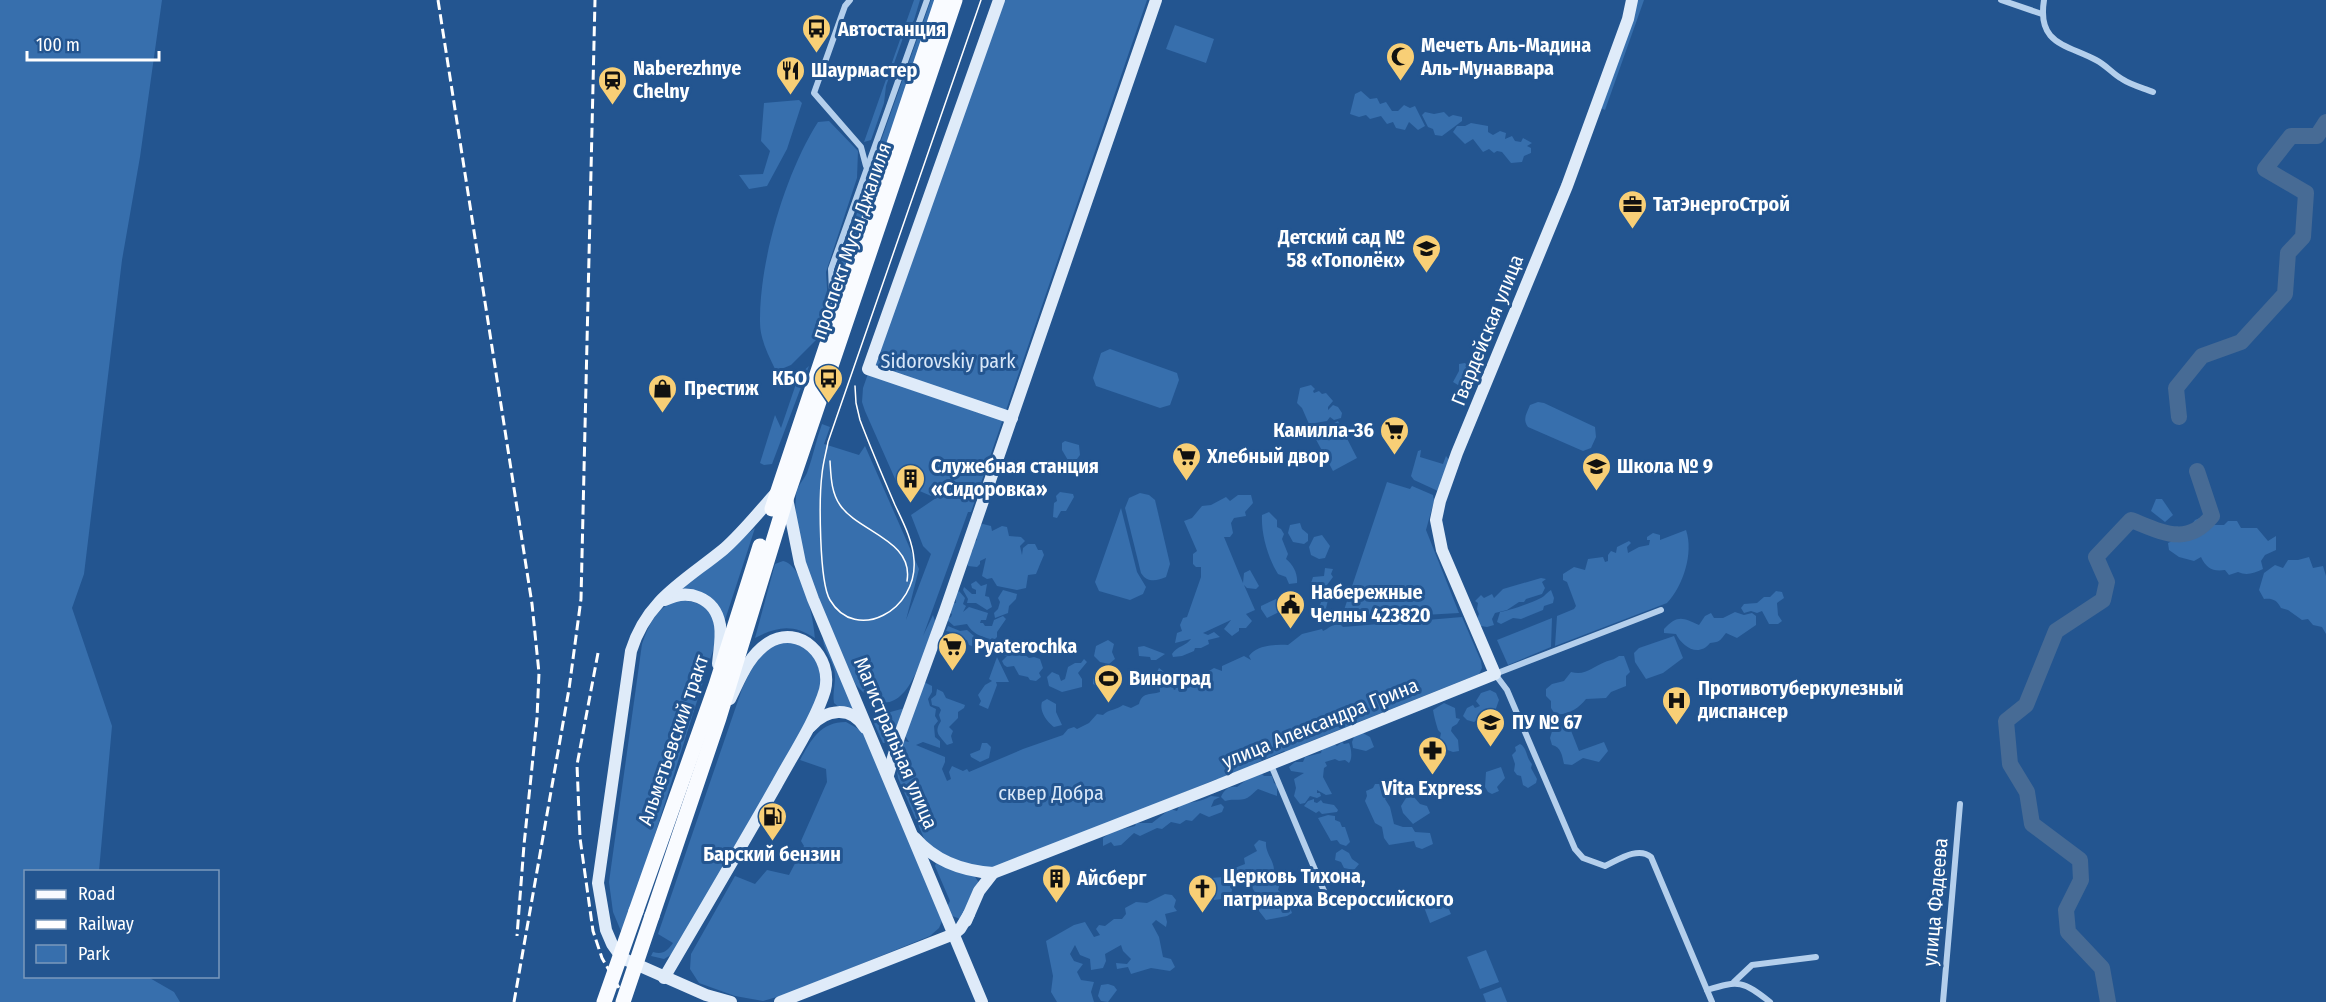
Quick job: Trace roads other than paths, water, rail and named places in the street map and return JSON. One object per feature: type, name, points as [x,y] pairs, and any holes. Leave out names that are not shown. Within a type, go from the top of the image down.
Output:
[{"type":"main road","name":"проспект Мусы Джалиля","points":[[782,494],[833,326],[942,0]]},
{"type":"main road","name":"проспект Мусы Джалиля","points":[[782,494],[955,0]]},
{"type":"main road","name":"Альметьевский тракт","points":[[604,1002],[782,494]]},
{"type":"main road","name":"Альметьевский тракт","points":[[623,1002],[719,718],[782,494]]},
{"type":"street","points":[[850,0],[845,6],[814,93],[861,147],[867,168]]},
{"type":"street","points":[[833,326],[831,269],[927,0]]},
{"type":"street","points":[[999,0],[868,369],[1012,418]]},
{"type":"street","points":[[888,775],[1156,0]]},
{"type":"street","name":"Гвардейская улица","points":[[1495,674],[1442,550],[1437,529],[1438,510],[1457,453],[1567,186],[1628,19],[1632,0]]},
{"type":"street","points":[[2001,0],[2042,14]]},
{"type":"street","points":[[2044,0],[2042,14],[2044,26],[2057,43],[2097,60],[2114,71],[2121,79],[2153,92]]},
{"type":"street","points":[[731,1002],[704,999],[622,958],[612,944],[602,916],[598,883],[631,651],[640,628],[652,610],[678,583],[736,537],[782,494]]},
{"type":"street","name":"Магистральная улица","points":[[782,494],[800,563],[813,599],[982,1002]]},
{"type":"street","points":[[652,610],[665,599],[685,594],[704,599],[712,607],[719,620],[721,634],[716,685]]},
{"type":"street","name":"улица Александра Грина","points":[[993,873],[1661,610]]},
{"type":"street","points":[[664,978],[805,734],[824,694],[826,674],[819,653],[799,638],[777,639],[757,652],[749,661],[719,718]]},
{"type":"street","points":[[1495,674],[1507,690],[1575,849],[1583,858],[1605,866],[1639,852],[1646,852],[1651,857],[1712,1002]]},
{"type":"street","points":[[805,734],[822,716],[842,711],[862,722],[875,744]]},
{"type":"street","points":[[1271,765],[1329,903]]},
{"type":"street","name":"улица Фадеева","points":[[1943,1002],[1960,804]]},
{"type":"street","points":[[915,838],[929,852],[949,863],[968,870],[993,873]]},
{"type":"street","points":[[930,943],[948,945],[961,951],[963,931],[969,914],[979,891],[993,873]]},
{"type":"street","points":[[780,1002],[954,934],[969,914]]},
{"type":"street","points":[[930,943],[942,931],[946,916]]},
{"type":"street","points":[[1707,990],[1734,982],[1752,965],[1816,957]]},
{"type":"street","points":[[1734,982],[1754,990],[1770,1002]]},
{"type":"waterway","points":[[2179,417],[2176,388],[2202,356],[2241,342],[2285,294],[2288,253],[2303,237],[2306,193],[2265,169],[2291,136],[2317,136],[2326,122]]},
{"type":"waterway","points":[[2108,1002],[2102,968],[2068,932],[2066,910],[2081,880],[2080,860],[2032,824],[2027,792],[2010,764],[2006,721],[2026,705],[2056,631],[2103,600],[2107,582],[2096,557],[2131,520],[2164,532],[2184,534],[2203,526],[2212,516],[2197,471]]},
{"type":"tram line","points":[[855,386],[860,420],[907,532],[914,560],[913,578],[906,594],[896,606],[883,615],[869,620],[855,619],[841,613],[830,600],[826,590],[820,501],[823,466],[828,442],[981,0]]},
{"type":"tram line","points":[[830,461],[833,489],[840,505],[848,514],[894,546],[907,567],[907,581]]},
{"type":"railway","points":[[438,0],[532,604],[539,673],[517,936]]},
{"type":"railway","points":[[514,1002],[569,689],[581,599],[595,0]]},
{"type":"railway","points":[[598,653],[577,765],[580,838],[593,931],[602,958],[627,1002]]},
{"type":"place","name":"Автостанция","points":[[817,54]]},
{"type":"place","name":"Мечеть Аль-Мадина Аль-Мунаввара","points":[[1400,82]]},
{"type":"place","name":"Шаурмастер","points":[[790,96]]},
{"type":"place","name":"Naberezhnye Chelny","points":[[612,106]]},
{"type":"place","name":"ТатЭнергоСтрой","points":[[1632,230]]},
{"type":"place","name":"Детский сад № 58 «Тополёк»","points":[[1426,274]]},
{"type":"place","name":"КБО","points":[[828,404]]},
{"type":"place","name":"Престиж","points":[[663,414]]},
{"type":"place","name":"Камилла-36","points":[[1395,456]]},
{"type":"place","name":"Хлебный двор","points":[[1186,482]]},
{"type":"place","name":"Школа № 9","points":[[1596,492]]},
{"type":"place","name":"Служебная станция «Сидоровка»","points":[[910,504]]},
{"type":"place","name":"Набережные Челны 423820","points":[[1290,630]]},
{"type":"place","name":"Pyaterochka","points":[[953,672]]},
{"type":"place","name":"Виноград","points":[[1108,704]]},
{"type":"place","name":"Противотуберкулезный диспансер","points":[[1677,726]]},
{"type":"place","name":"ПУ № 67","points":[[1491,748]]},
{"type":"place","name":"Vita Express","points":[[1432,776]]},
{"type":"place","name":"Барский бензин","points":[[772,842]]},
{"type":"place","name":"Айсберг","points":[[1056,904]]},
{"type":"place","name":"Церковь Тихона, патриарха Всероссийского","points":[[1202,914]]},
{"type":"park label","name":"Sidorovskiy park","points":[[948,361]]},
{"type":"park label","name":"сквер Добра","points":[[1051,793]]}]
